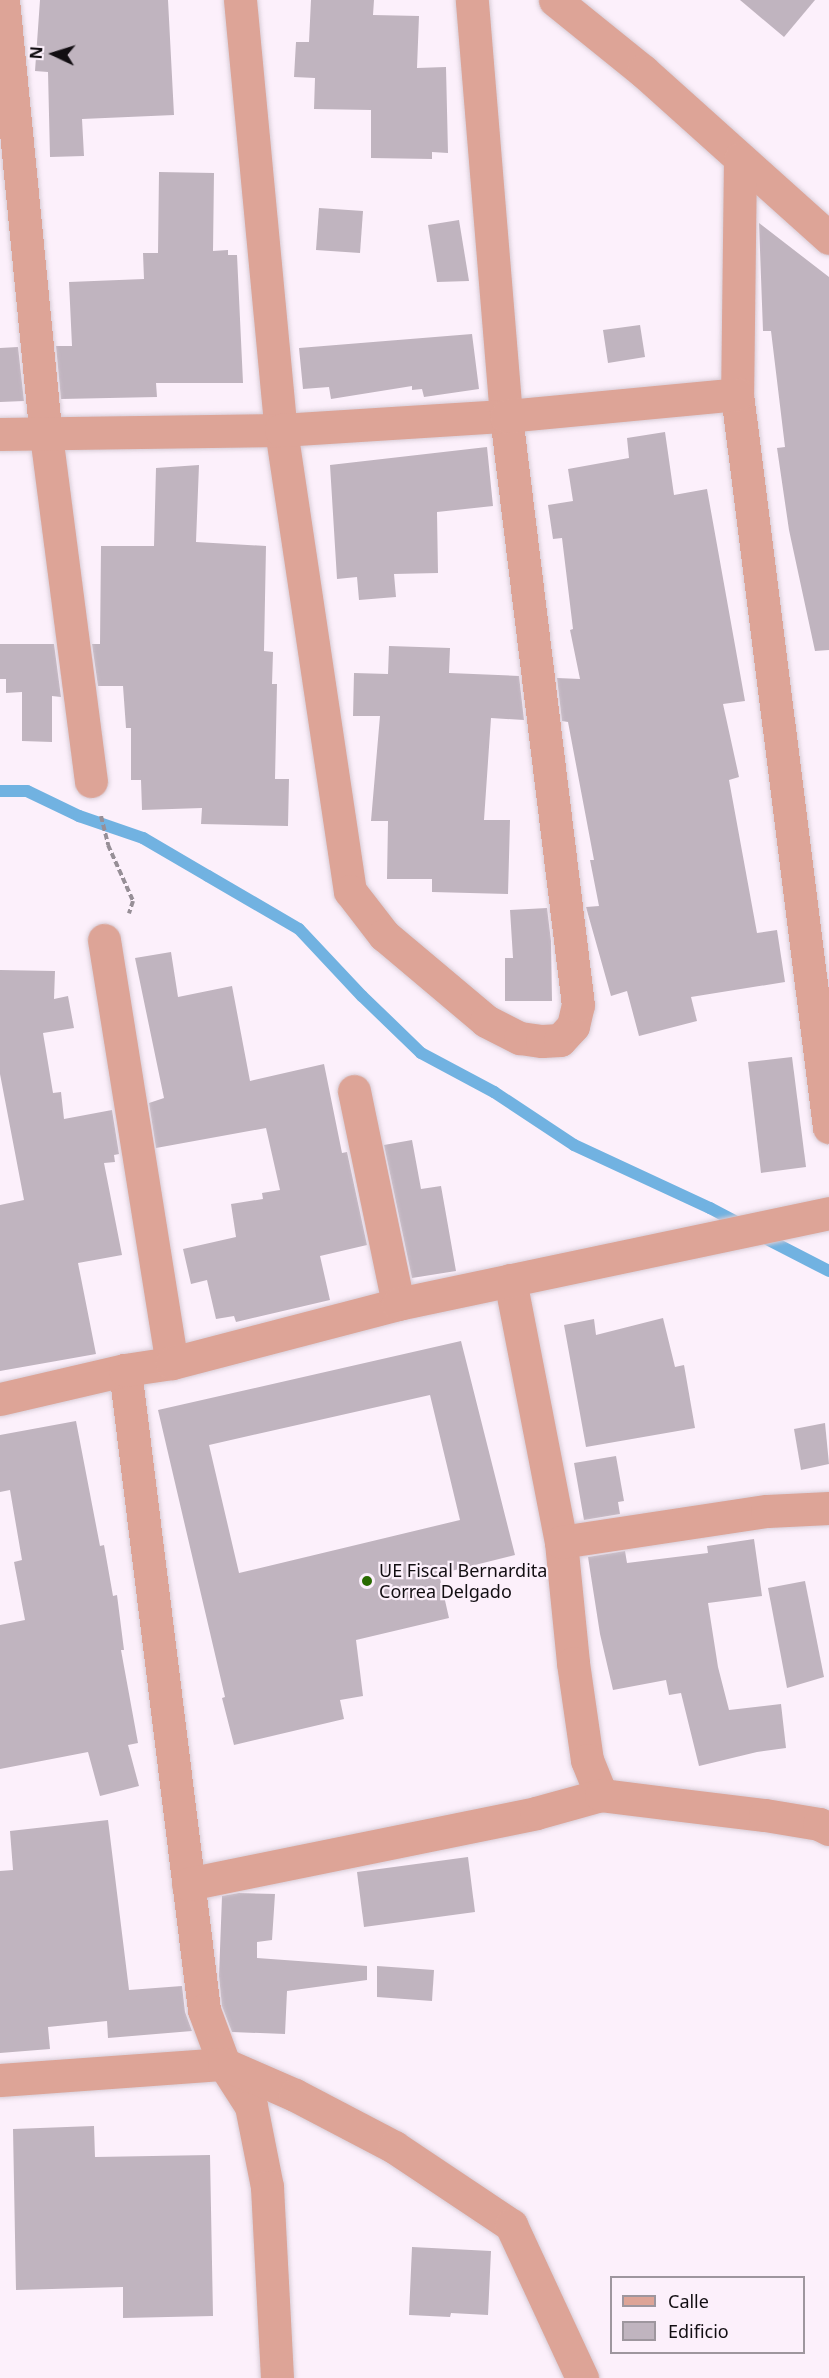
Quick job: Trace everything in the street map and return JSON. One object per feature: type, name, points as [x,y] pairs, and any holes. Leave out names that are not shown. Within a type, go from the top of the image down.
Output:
[{"type":"street","points":[[3,0],[46,435],[92,781]]},
{"type":"street","points":[[240,0],[281,430],[350,891],[384,935],[486,1021],[520,1038],[542,1041],[560,1040],[573,1026],[578,1005],[506,416],[472,0]]},
{"type":"street","points":[[555,0],[643,71],[829,238]]},
{"type":"street","points":[[740,159],[737,394],[829,1127]]},
{"type":"street","points":[[0,434],[281,430],[506,416],[737,394]]},
{"type":"street","points":[[104,940],[172,1363]]},
{"type":"street","points":[[354,1091],[398,1304]]},
{"type":"street","points":[[0,1399],[125,1370],[172,1363],[398,1304],[829,1213]]},
{"type":"street","points":[[510,1280],[561,1542],[573,1663],[587,1760],[601,1795]]},
{"type":"street","points":[[125,1370],[204,2010],[225,2064],[251,2106],[267,2187],[277,2378]]},
{"type":"street","points":[[561,1542],[767,1511],[829,1508]]},
{"type":"street","points":[[188,1884],[536,1813],[601,1795],[626,1796],[826,1824]]},
{"type":"street","points":[[0,2080],[225,2064],[295,2095],[394,2147],[511,2225],[582,2378]]},
{"type":"path","points":[[92,781],[108,846],[133,901],[127,917],[104,940]]},
{"type":"building","points":[[40,0],[168,0],[174,115],[82,119],[84,156],[50,157],[48,72],[35,71]]},
{"type":"building","points":[[311,0],[374,0],[373,15],[419,16],[417,68],[446,67],[448,153],[432,152],[432,159],[371,158],[371,110],[314,109],[315,78],[294,77],[296,42],[309,42]]},
{"type":"building","points":[[740,0],[815,0],[784,37]]},
{"type":"building","points":[[159,172],[214,173],[213,251],[228,250],[228,255],[237,255],[243,383],[156,383],[157,397],[61,399],[56,346],[72,346],[69,282],[144,279],[143,253],[158,253]]},
{"type":"building","points":[[319,208],[363,211],[360,253],[316,250]]},
{"type":"building","points":[[459,220],[469,281],[437,282],[428,225]]},
{"type":"building","points":[[759,223],[829,277],[829,650],[815,651],[789,530],[777,448],[785,447],[771,331],[763,331]]},
{"type":"building","points":[[640,325],[645,357],[608,363],[603,330]]},
{"type":"building","points":[[472,334],[479,389],[424,397],[422,389],[412,390],[412,386],[331,399],[329,387],[303,389],[299,348]]},
{"type":"building","points":[[18,347],[24,401],[0,402],[0,348]]},
{"type":"building","points":[[665,432],[674,495],[707,489],[745,701],[723,704],[739,777],[729,780],[757,933],[777,930],[785,982],[691,997],[697,1021],[639,1036],[627,991],[611,996],[586,907],[599,906],[590,860],[594,860],[568,722],[562,721],[557,678],[580,679],[570,630],[573,629],[562,538],[553,539],[548,505],[573,501],[568,469],[629,458],[627,438]]},
{"type":"building","points":[[487,447],[493,506],[437,512],[438,573],[394,574],[396,597],[359,600],[357,577],[337,579],[330,465]]},
{"type":"building","points":[[199,465],[196,542],[266,546],[264,651],[273,652],[272,684],[277,684],[275,779],[289,779],[288,826],[201,824],[202,808],[142,810],[141,780],[131,780],[131,728],[126,728],[123,686],[98,686],[92,644],[100,644],[101,546],[154,546],[156,468]]},
{"type":"building","points":[[0,644],[54,644],[61,697],[52,696],[52,742],[22,741],[22,692],[6,693],[6,679],[0,679]]},
{"type":"building","points":[[389,646],[450,648],[449,673],[519,676],[524,720],[491,718],[484,820],[510,820],[508,894],[432,892],[432,879],[387,879],[388,821],[371,821],[380,716],[353,716],[354,673],[388,674]]},
{"type":"building","points":[[547,908],[551,941],[552,1001],[505,1001],[505,958],[513,958],[510,910]]},
{"type":"building","points":[[171,952],[178,997],[232,986],[250,1081],[324,1064],[342,1153],[347,1152],[367,1245],[320,1256],[330,1300],[236,1322],[234,1316],[216,1319],[207,1280],[191,1284],[183,1249],[236,1237],[231,1204],[263,1199],[262,1193],[280,1190],[266,1128],[156,1148],[149,1103],[164,1098],[135,958]]},
{"type":"building","points":[[0,970],[55,971],[54,999],[68,996],[74,1028],[43,1033],[53,1093],[61,1092],[64,1119],[112,1110],[119,1154],[114,1155],[115,1162],[104,1163],[122,1255],[78,1263],[96,1354],[0,1371],[0,1205],[24,1200],[0,1074]]},
{"type":"building","points":[[792,1057],[806,1167],[761,1173],[748,1062]]},
{"type":"building","points":[[412,1140],[421,1189],[441,1186],[456,1271],[412,1278],[384,1145]]},
{"type":"building","points":[[663,1318],[675,1367],[684,1365],[695,1428],[586,1447],[564,1325],[594,1319],[596,1335]]},
{"type":"building","points":[[461,1341],[515,1555],[439,1574],[449,1618],[356,1640],[363,1696],[340,1700],[344,1719],[234,1745],[222,1698],[225,1697],[158,1410]],"holes":[[[430,1395],[460,1520],[239,1573],[209,1445]]]},
{"type":"building","points":[[76,1421],[100,1546],[104,1545],[113,1596],[117,1595],[124,1650],[121,1650],[138,1743],[128,1745],[139,1786],[100,1796],[88,1752],[0,1769],[0,1625],[25,1620],[14,1562],[22,1560],[10,1490],[0,1492],[0,1435]]},
{"type":"building","points":[[825,1423],[829,1464],[801,1470],[794,1429]]},
{"type":"building","points":[[616,1456],[624,1501],[618,1502],[620,1514],[584,1520],[574,1463]]},
{"type":"building","points":[[754,1539],[762,1596],[708,1603],[718,1667],[729,1710],[781,1704],[786,1748],[757,1752],[699,1766],[681,1693],[669,1695],[666,1680],[613,1690],[600,1634],[588,1557],[625,1551],[627,1563],[708,1553],[707,1546]]},
{"type":"building","points":[[805,1581],[824,1677],[787,1688],[768,1588]]},
{"type":"building","points":[[108,1820],[129,1990],[182,1986],[185,2012],[192,2031],[108,2038],[107,2021],[48,2027],[50,2049],[0,2053],[0,1871],[13,1870],[10,1831]]},
{"type":"building","points":[[468,1857],[475,1912],[364,1927],[357,1872]]},
{"type":"building","points":[[239,1893],[275,1894],[272,1940],[257,1942],[257,1958],[367,1966],[367,1980],[287,1991],[285,2034],[232,2032],[222,2006],[219,1976],[222,1896]]},
{"type":"building","points":[[377,1966],[434,1970],[432,2001],[377,1997]]},
{"type":"building","points":[[94,2126],[95,2157],[210,2155],[213,2316],[123,2318],[123,2287],[16,2290],[13,2129]]},
{"type":"building","points":[[412,2247],[491,2251],[488,2315],[451,2313],[450,2317],[409,2315]]},
{"type":"waterway","points":[[0,791],[27,791],[79,816],[143,838],[299,929],[362,996],[421,1053],[494,1092],[574,1145],[742,1225]]},
{"type":"waterway","points":[[757,1234],[829,1271]]},
{"type":"place","name":"UE Fiscal Bernardita Correa Delgado","points":[[367,1581]]}]
